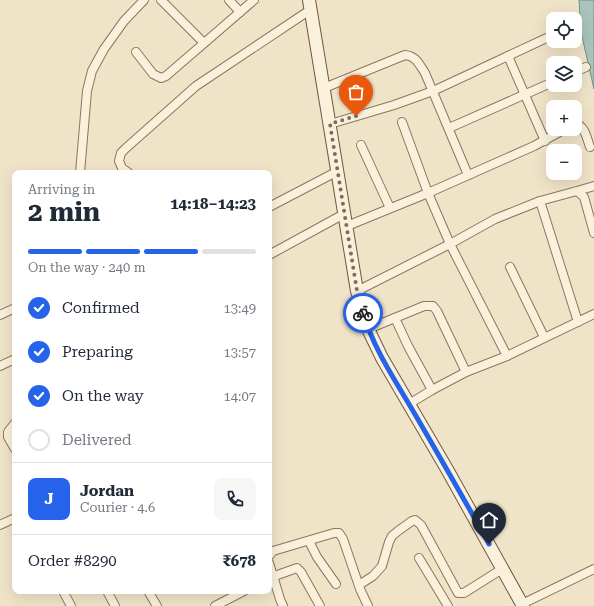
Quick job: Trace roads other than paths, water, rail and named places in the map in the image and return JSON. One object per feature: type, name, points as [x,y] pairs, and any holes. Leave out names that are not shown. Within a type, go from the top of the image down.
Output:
[{"type":"main road","points":[[310,5],[357,291],[368,328],[382,358],[448,470],[522,605]]},
{"type":"street","points":[[80,170],[87,91],[92,71],[104,49],[124,21],[144,0]]},
{"type":"street","points":[[161,0],[204,43]]},
{"type":"street","points":[[229,0],[240,12]]},
{"type":"street","points":[[136,52],[153,74],[161,78],[166,76],[254,0]]},
{"type":"street","points":[[125,170],[119,162],[121,153],[126,148],[196,86],[310,5]]},
{"type":"street","points":[[330,124],[394,105],[433,91],[546,38]]},
{"type":"street","points":[[324,88],[405,55],[416,59],[425,73],[468,176]]},
{"type":"street","points":[[508,56],[545,141]]},
{"type":"street","points":[[582,69],[586,67]]},
{"type":"street","points":[[449,128],[546,85]]},
{"type":"street","points":[[402,122],[428,193],[450,244],[507,356]]},
{"type":"street","points":[[582,126],[590,147]]},
{"type":"street","points":[[347,226],[468,176],[553,136]]},
{"type":"street","points":[[361,145],[390,208]]},
{"type":"street","points":[[272,204],[338,171]]},
{"type":"street","points":[[357,291],[450,244],[495,219],[540,201],[594,186]]},
{"type":"street","points":[[578,191],[584,197],[594,233]]},
{"type":"street","points":[[540,201],[578,322]]},
{"type":"street","points":[[272,252],[344,214]]},
{"type":"street","points":[[510,267],[544,337]]},
{"type":"street","points":[[368,328],[424,306],[432,306],[437,311],[466,372]]},
{"type":"street","points":[[0,315],[12,309]]},
{"type":"street","points":[[409,404],[466,372],[507,356],[594,314]]},
{"type":"street","points":[[395,318],[408,346],[432,390]]},
{"type":"street","points":[[0,366],[12,360]]},
{"type":"street","points":[[12,427],[8,432],[8,436],[12,443]]},
{"type":"street","points":[[0,525],[12,519]]},
{"type":"street","points":[[359,585],[373,576],[382,566],[392,536],[398,530],[415,520],[421,525],[458,593],[464,593],[502,569]]},
{"type":"street","points":[[272,553],[334,533],[339,533],[343,539],[368,606]]},
{"type":"street","points":[[309,541],[317,557],[336,584]]},
{"type":"street","points":[[419,558],[448,606]]},
{"type":"street","points":[[272,578],[297,568],[301,572],[320,606]]},
{"type":"street","points":[[522,605],[594,569]]},
{"type":"street","points":[[272,580],[283,606]]},
{"type":"street","points":[[65,594],[71,606]]},
{"type":"street","points":[[109,594],[115,606]]},
{"type":"street","points":[[150,594],[157,606]]},
{"type":"street","points":[[215,606],[238,594]]},
{"type":"water","points":[[579,0],[594,0],[594,89],[582,36],[582,12],[580,12]]}]
